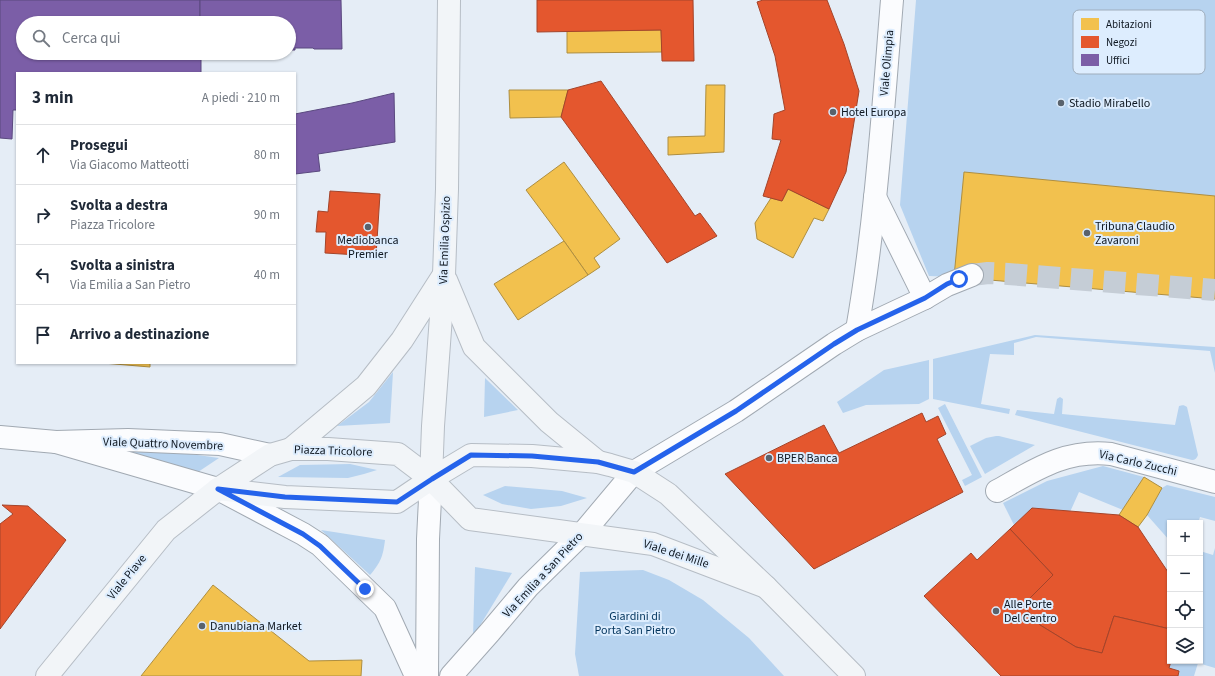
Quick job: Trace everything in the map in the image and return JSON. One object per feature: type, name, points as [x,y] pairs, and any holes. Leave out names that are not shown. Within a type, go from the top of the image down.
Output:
[{"type":"main road","name":"Via Emilia Ospizio","points":[[432,479],[433,426],[444,275],[447,189],[449,0]]},
{"type":"main road","points":[[291,448],[366,386],[402,340],[444,275]]},
{"type":"main road","points":[[444,275],[474,347],[549,422],[598,462]]},
{"type":"main road","name":"Piazza Tricolore","points":[[218,489],[270,455],[291,448],[398,454],[432,479],[470,519],[543,530],[582,534]]},
{"type":"main road","points":[[218,489],[285,497],[397,502],[471,455],[532,456],[598,462],[634,472]]},
{"type":"main road","name":"Viale dei Mille","points":[[634,472],[668,494],[766,587],[854,676]]},
{"type":"main road","name":"Viale Piave","points":[[47,676],[166,530],[218,489]]},
{"type":"main road","name":"Viale dei Mille","points":[[582,534],[653,544],[766,587]]},
{"type":"street","name":"Viale Olimpia","points":[[857,330],[865,282],[875,197],[892,0]]},
{"type":"street","points":[[875,197],[925,298]]},
{"type":"street","name":"Via Emilia a San Pietro","points":[[450,676],[528,587],[582,534],[634,472],[736,411],[857,330],[925,298],[947,284],[972,275]]},
{"type":"street","name":"Viale Quattro Novembre","points":[[0,437],[56,442],[128,440],[220,444],[270,455]]},
{"type":"street","name":"Viale Quattro Novembre","points":[[56,442],[218,489]]},
{"type":"street","name":"Via Carlo Zucchi","points":[[997,491],[1048,464],[1076,455],[1093,453],[1111,454],[1215,482]]},
{"type":"street","points":[[427,676],[428,539],[432,479]]},
{"type":"street","points":[[218,489],[303,534],[320,546],[385,608],[416,676]]},
{"type":"green space","name":"Stadio Mirabello","points":[[916,0],[1215,0],[1215,299],[929,276],[900,205]]},
{"type":"green space","points":[[1035,335],[1215,347],[1215,373],[1210,351],[1036,337],[1014,343],[1014,355],[990,354],[981,404],[1010,409],[1009,414],[933,399],[933,359]]},
{"type":"green space","points":[[929,360],[929,399],[919,404],[866,405],[843,413],[837,402],[884,370]]},
{"type":"green space","points":[[393,372],[390,423],[337,426],[369,402]]},
{"type":"green space","points":[[485,378],[518,410],[484,417]]},
{"type":"green space","points":[[1060,397],[1063,399],[1062,414],[1175,425],[1179,406],[1185,406],[1187,407],[1198,456],[1192,460],[1015,415],[1017,410],[1054,414],[1057,399]]},
{"type":"green space","points":[[945,404],[982,477],[965,486],[962,480],[972,475],[938,408]]},
{"type":"green space","points":[[996,436],[1035,445],[985,474],[970,446],[986,438]]},
{"type":"green space","points":[[133,446],[219,458],[195,474],[97,449]]},
{"type":"green space","points":[[350,464],[377,470],[348,478],[278,477],[300,465]]},
{"type":"green space","points":[[1103,466],[1144,477],[1123,510],[1079,492],[1070,512],[1032,508],[1014,525],[1003,503],[1047,481]]},
{"type":"green space","points":[[1167,485],[1215,497],[1215,521],[1200,517],[1199,520],[1167,520],[1167,538],[1147,515],[1162,488]]},
{"type":"green space","points":[[505,486],[562,491],[587,498],[561,506],[531,509],[502,504],[483,495]]},
{"type":"green space","points":[[321,530],[385,540],[381,559],[370,575]]},
{"type":"green space","points":[[1215,548],[1215,668],[1201,664],[1203,664],[1203,552],[1213,555]]},
{"type":"green space","points":[[475,567],[512,573],[473,637]]},
{"type":"green space","name":"Giardini di Porta San Pietro","points":[[643,570],[669,580],[703,600],[749,638],[784,676],[579,676],[575,654],[580,572]]},
{"type":"green space","points":[[1170,664],[1198,664],[1194,676],[1178,676],[1179,671],[1169,668]]},
{"type":"building: Abitazioni","points":[[661,30],[662,52],[567,53],[567,31]]},
{"type":"building: Abitazioni","points":[[706,85],[725,85],[724,152],[668,155],[668,137],[705,136]]},
{"type":"building: Abitazioni","points":[[509,90],[568,90],[561,117],[510,118]]},
{"type":"building: Abitazioni","points":[[564,162],[620,239],[594,258],[600,267],[588,275],[526,190]]},
{"type":"building: Abitazioni","name":"Tribuna Claudio Zavaroni","points":[[964,172],[1215,196],[1215,299],[954,277]]},
{"type":"building: Abitazioni","points":[[788,189],[829,209],[823,221],[814,218],[793,258],[757,239],[755,223],[771,198],[782,201]]},
{"type":"building: Abitazioni","points":[[564,241],[588,275],[518,320],[494,284]]},
{"type":"building: Abitazioni","points":[[115,364],[150,364],[150,367]]},
{"type":"building: Abitazioni","points":[[1144,477],[1162,488],[1147,515],[1138,527],[1119,515]]},
{"type":"building: Abitazioni","points":[[213,585],[309,661],[362,660],[361,676],[141,676]]},
{"type":"building: Negozi","points":[[537,0],[693,0],[694,61],[662,61],[661,30],[537,32]]},
{"type":"building: Negozi","points":[[763,0],[827,0],[844,44],[859,91],[846,172],[829,209],[788,189],[782,201],[763,196],[781,140],[772,139],[774,114],[785,110],[775,56],[757,2]]},
{"type":"building: Negozi","points":[[601,81],[695,216],[700,213],[717,236],[667,263],[561,117],[568,90]]},
{"type":"building: Negozi","points":[[330,191],[380,194],[376,256],[325,253],[326,232],[316,232],[318,211],[328,212]]},
{"type":"building: Negozi","points":[[922,413],[926,422],[938,416],[946,434],[937,439],[963,492],[814,569],[725,474],[824,425],[839,453]]},
{"type":"building: Negozi","points":[[2,505],[28,506],[66,540],[0,629],[0,524],[13,514]]},
{"type":"building: Negozi","points":[[1032,508],[1119,515],[1138,527],[1167,570],[1167,628],[1114,616],[1102,653],[1076,647],[1040,625],[1023,605],[1053,575],[1010,529]]},
{"type":"building: Negozi","points":[[1010,529],[1053,575],[1023,605],[1040,625],[1076,647],[1102,653],[1114,616],[1167,628],[1167,664],[1170,664],[1169,668],[1179,671],[1178,676],[1001,676],[924,596],[971,553],[977,560]]},
{"type":"building: Uffici","points":[[0,0],[200,0],[200,16],[16,16],[16,60],[201,60],[201,72],[16,72],[16,110],[13,110],[12,139],[0,138]]},
{"type":"building: Uffici","points":[[200,0],[341,0],[342,49],[296,48],[296,16],[200,16]]},
{"type":"building: Uffici","points":[[394,93],[395,142],[318,154],[320,171],[296,174],[296,114]]},
{"type":"tunnel","points":[[972,275],[988,273],[1008,274],[1215,290]]},
{"type":"place","name":"Stadio Mirabello","points":[[1061,103]]},
{"type":"place","name":"Hotel Europa","points":[[833,112]]},
{"type":"place","name":"Mediobanca Premier","points":[[368,227]]},
{"type":"place","name":"Tribuna Claudio Zavaroni","points":[[1087,233]]},
{"type":"place","name":"BPER Banca","points":[[769,458]]},
{"type":"place","name":"Alle Porte Del Centro","points":[[996,611]]},
{"type":"place","name":"Danubiana Market","points":[[202,626]]},
{"type":"route","points":[[365,589],[320,546],[303,534],[218,489],[285,497],[397,502],[471,455],[532,456],[598,462],[634,472],[736,411],[857,330],[925,298],[947,284],[959,279]]}]
